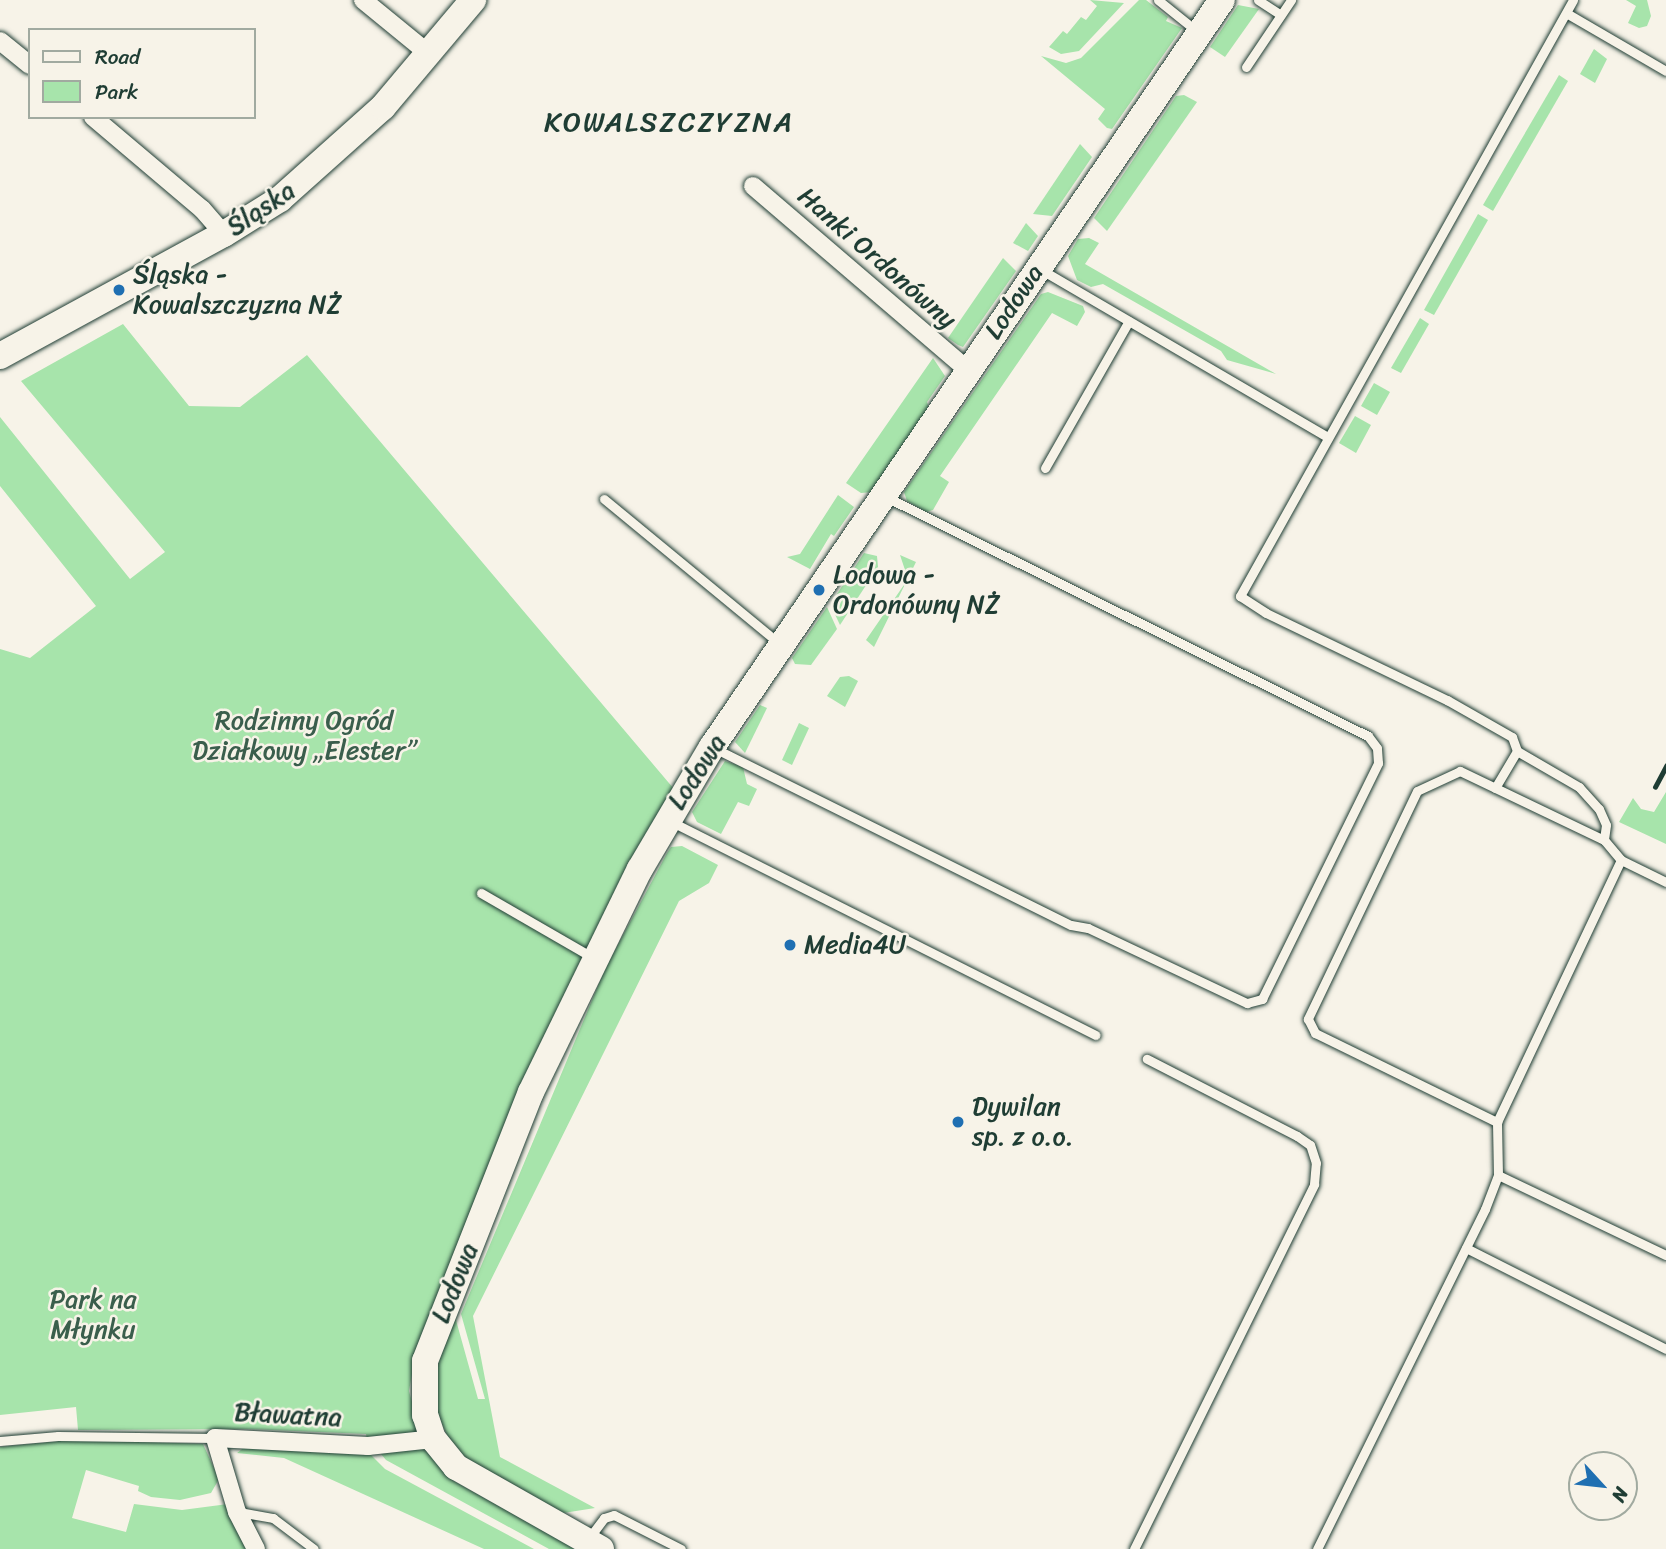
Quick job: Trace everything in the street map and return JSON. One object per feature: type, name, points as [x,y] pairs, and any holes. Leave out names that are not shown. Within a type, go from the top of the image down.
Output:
[{"type":"street","points":[[363,0],[429,54]]},
{"type":"street","name":"Śląska","points":[[4,347],[224,234],[332,157],[429,54],[473,0]]},
{"type":"street","name":"Lodowa","points":[[594,1545],[474,1480],[456,1467],[433,1439],[422,1392],[425,1361],[531,1091],[594,958],[667,820],[712,747],[1037,267],[1200,33],[1216,2]]},
{"type":"street","points":[[0,41],[28,63]]},
{"type":"street","points":[[95,119],[202,209],[224,234]]},
{"type":"street","name":"Hanki Ordonówny","points":[[752,186],[968,370]]},
{"type":"street","name":"Bławatna","points":[[256,1549],[237,1512],[215,1438],[368,1446],[433,1439]]},
{"type":"lane","points":[[1158,0],[1200,33]]},
{"type":"lane","points":[[1258,0],[1281,15]]},
{"type":"lane","points":[[1246,67],[1292,0]]},
{"type":"lane","points":[[1573,0],[1568,14],[1326,436],[1240,596],[1266,614],[1447,700],[1512,737],[1517,751],[1579,787],[1602,817],[1604,840]]},
{"type":"lane","points":[[1568,14],[1666,71]]},
{"type":"lane","points":[[1037,267],[1326,436]]},
{"type":"lane","points":[[1045,468],[1129,321]]},
{"type":"lane","points":[[712,747],[1071,925],[1088,928],[1247,1003],[1262,999],[1378,763],[1377,748],[1368,736],[883,495]]},
{"type":"lane","points":[[604,499],[781,646]]},
{"type":"lane","points":[[1495,788],[1517,751]]},
{"type":"lane","points":[[1497,1122],[1315,1033],[1308,1019],[1417,792],[1460,771],[1604,840],[1621,860],[1666,882]]},
{"type":"lane","points":[[667,820],[1096,1035]]},
{"type":"lane","points":[[1317,1549],[1466,1248],[1498,1175],[1497,1122],[1621,860]]},
{"type":"lane","points":[[481,893],[594,958]]},
{"type":"lane","points":[[1135,1549],[1314,1184],[1316,1163],[1310,1145],[1297,1136],[1147,1059]]},
{"type":"lane","points":[[1498,1175],[1666,1255]]},
{"type":"lane","points":[[1466,1248],[1666,1349]]},
{"type":"lane","points":[[0,1441],[58,1436],[215,1438]]},
{"type":"lane","points":[[237,1512],[273,1518],[314,1549]]},
{"type":"lane","points":[[594,1545],[604,1518],[614,1515],[681,1549]]},
{"type":"green space","points":[[1090,0],[1124,3],[1079,51],[1061,54],[1049,47],[1063,31],[1067,34],[1081,17],[1086,20],[1097,6]]},
{"type":"green space","points":[[1139,0],[1146,0],[1168,17],[1166,21],[1182,28],[1112,129],[1107,128],[1098,119],[1105,109],[1041,56],[1066,63],[1081,58]]},
{"type":"green space","points":[[1626,0],[1647,0],[1651,16],[1647,26],[1639,28],[1628,23],[1636,6]]},
{"type":"green space","points":[[1238,5],[1259,9],[1225,57],[1210,47]]},
{"type":"green space","points":[[1594,49],[1607,59],[1595,83],[1580,74]]},
{"type":"green space","points":[[1559,75],[1568,81],[1493,211],[1483,205]]},
{"type":"green space","points":[[1184,95],[1197,102],[1107,231],[1094,218],[1176,96]]},
{"type":"green space","points":[[1080,144],[1092,157],[1052,216],[1033,214]]},
{"type":"green space","points":[[1478,214],[1488,220],[1434,315],[1424,310]]},
{"type":"green space","points":[[1026,223],[1038,236],[1028,251],[1013,243]]},
{"type":"green space","points":[[1089,238],[1099,243],[1085,264],[1276,374],[1227,360],[1221,351],[1103,284],[1091,287],[1077,280],[1068,256],[1078,239]]},
{"type":"green space","points":[[1003,258],[1016,271],[963,347],[958,345],[948,338]]},
{"type":"green space","points":[[1048,292],[1083,306],[1085,312],[1077,326],[1052,313],[940,476],[949,482],[933,510],[926,512],[907,501],[904,492],[1041,294]]},
{"type":"green space","points":[[1420,318],[1429,324],[1401,373],[1391,368]]},
{"type":"green space","points":[[123,324],[189,406],[240,407],[307,355],[674,789],[584,953],[509,1115],[416,1351],[409,1391],[421,1434],[367,1441],[366,1434],[246,1429],[78,1430],[76,1407],[0,1415],[0,649],[30,658],[96,606],[0,486],[0,417],[130,579],[165,552],[21,381]]},
{"type":"green space","points":[[933,358],[945,376],[927,402],[929,408],[872,492],[861,493],[846,483]]},
{"type":"green space","points":[[1374,383],[1390,392],[1377,415],[1361,406]]},
{"type":"green space","points":[[1355,416],[1371,425],[1356,453],[1339,443]]},
{"type":"green space","points":[[838,495],[854,507],[834,536],[831,534],[810,569],[787,557],[800,554]]},
{"type":"green space","points":[[864,553],[877,556],[878,567],[840,625],[832,608],[835,597]]},
{"type":"green space","points":[[900,555],[916,562],[908,579]]},
{"type":"green space","points":[[907,581],[874,647],[866,640]]},
{"type":"green space","points":[[827,607],[837,629],[811,665],[795,664],[792,658]]},
{"type":"green space","points":[[849,676],[858,681],[845,707],[827,696],[840,677]]},
{"type":"green space","points":[[760,705],[767,708],[745,753],[735,742]]},
{"type":"green space","points":[[799,723],[809,728],[792,765],[782,760]]},
{"type":"green space","points":[[725,761],[743,767],[747,784],[757,789],[749,806],[738,802],[721,834],[697,822],[692,812]]},
{"type":"green space","points":[[1666,792],[1666,844],[1619,822],[1633,798],[1641,809],[1654,812]]},
{"type":"green space","points":[[682,846],[718,865],[709,883],[679,901],[473,1316],[500,1457],[595,1508],[557,1514],[480,1473],[454,1450],[435,1409],[435,1375],[454,1313],[478,1399],[485,1399],[461,1314],[605,969],[667,853],[671,847]]},
{"type":"green space","points":[[78,1439],[203,1444],[219,1479],[211,1493],[180,1500],[151,1497],[138,1491],[139,1486],[86,1470],[72,1518],[126,1532],[134,1504],[182,1510],[228,1504],[248,1549],[0,1549],[0,1447]]},
{"type":"green space","points":[[246,1446],[367,1451],[385,1469],[534,1549],[484,1549],[284,1458],[237,1453]]},
{"type":"green space","points":[[420,1448],[431,1453],[452,1480],[576,1549],[549,1549],[386,1460],[377,1449]]},
{"type":"railway","points":[[1655,787],[1666,766]]},
{"type":"place","name":"Śląska - Kowalszczyzna NŻ","points":[[119,290]]},
{"type":"place","name":"Lodowa - Ordonówny NŻ","points":[[819,590]]},
{"type":"place","name":"Media4U","points":[[790,945]]},
{"type":"place","name":"Dywilan sp. z o.o.","points":[[958,1122]]},
{"type":"district","name":"KOWALSZCZYZNA","points":[[669,122]]},
{"type":"park label","name":"Rodzinny Ogród Działkowy „Elester”","points":[[304,736]]},
{"type":"park label","name":"Park na Młynku","points":[[93,1315]]}]
